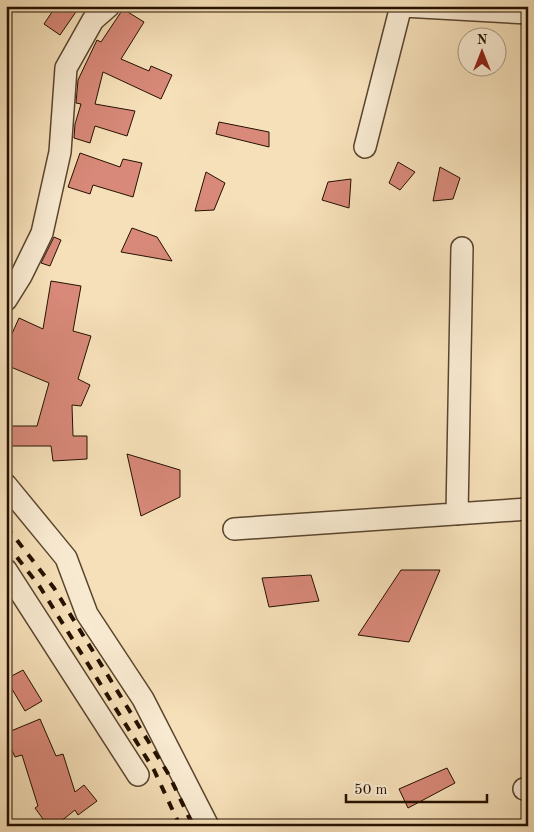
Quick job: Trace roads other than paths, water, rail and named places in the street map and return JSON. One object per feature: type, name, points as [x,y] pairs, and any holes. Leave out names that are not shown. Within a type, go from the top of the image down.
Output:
[{"type":"street","points":[[6,300],[21,276],[42,233],[60,152],[66,68],[93,20],[109,6]]},
{"type":"street","points":[[365,147],[402,6],[528,13]]},
{"type":"street","points":[[457,514],[462,248]]},
{"type":"street","points":[[6,485],[66,558],[87,614],[142,699],[208,826]]},
{"type":"street","points":[[234,529],[528,509]]},
{"type":"street","points":[[6,570],[138,775]]},
{"type":"railway","points":[[6,526],[54,588],[169,775],[193,826]]},
{"type":"railway","points":[[6,543],[40,587],[154,770],[180,826]]}]
